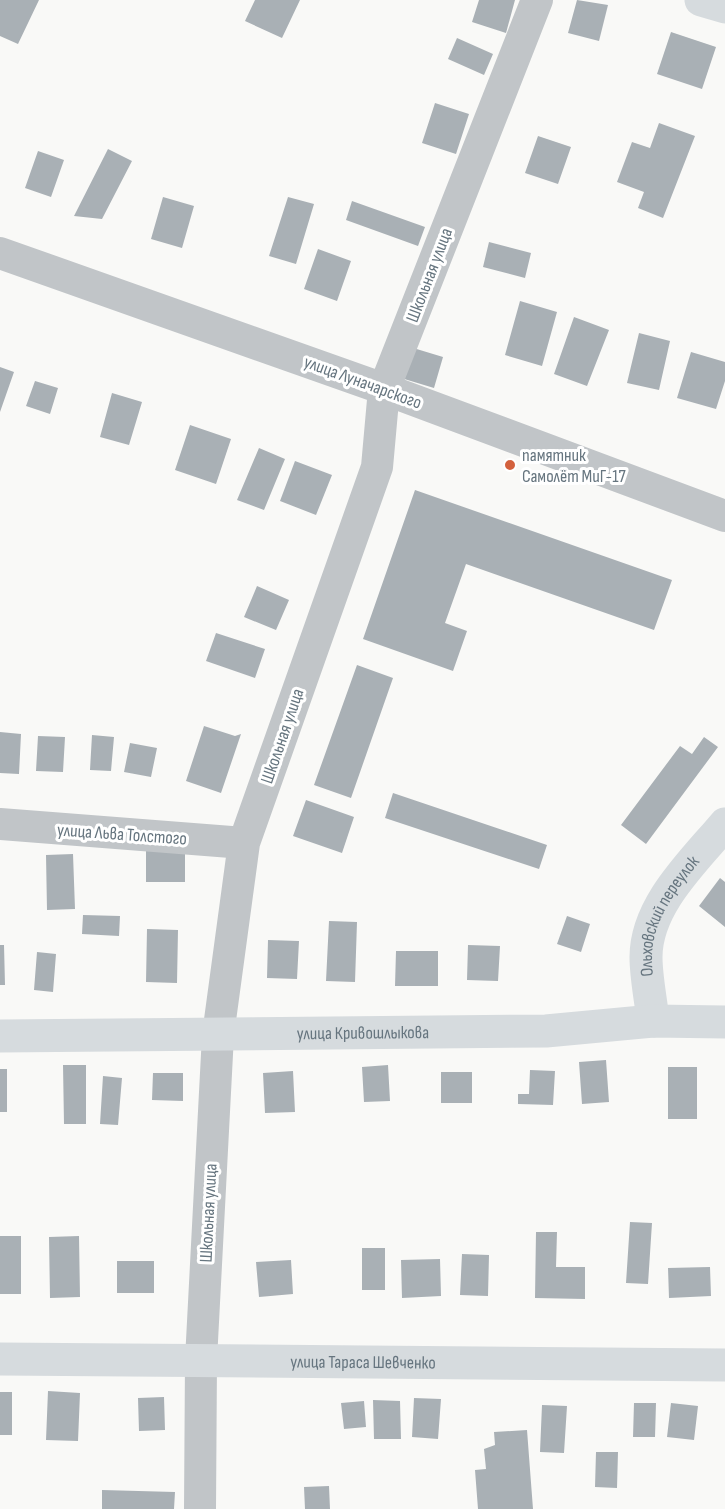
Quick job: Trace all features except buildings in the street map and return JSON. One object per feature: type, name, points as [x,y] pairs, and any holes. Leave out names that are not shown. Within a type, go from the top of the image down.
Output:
[{"type":"street","name":"Школьная улица","points":[[200,1509],[201,1360],[218,1035],[244,843],[377,467],[384,389],[537,0]]},
{"type":"street","points":[[701,0],[725,7]]},
{"type":"street","name":"улица Луначарского","points":[[0,253],[384,389],[725,516]]},
{"type":"street","name":"улица Льва Толстого","points":[[0,824],[244,843]]},
{"type":"street","name":"Ольховский переулок","points":[[653,1021],[646,956],[651,932],[661,906],[680,878],[725,824]]},
{"type":"street","name":"улица Кривошлыкова","points":[[0,1036],[546,1031],[653,1021],[725,1022]]},
{"type":"street","name":"улица Тараса Шевченко","points":[[0,1359],[725,1365]]},
{"type":"place","name":"памятник Самолёт МиГ-17","points":[[510,465]]}]
